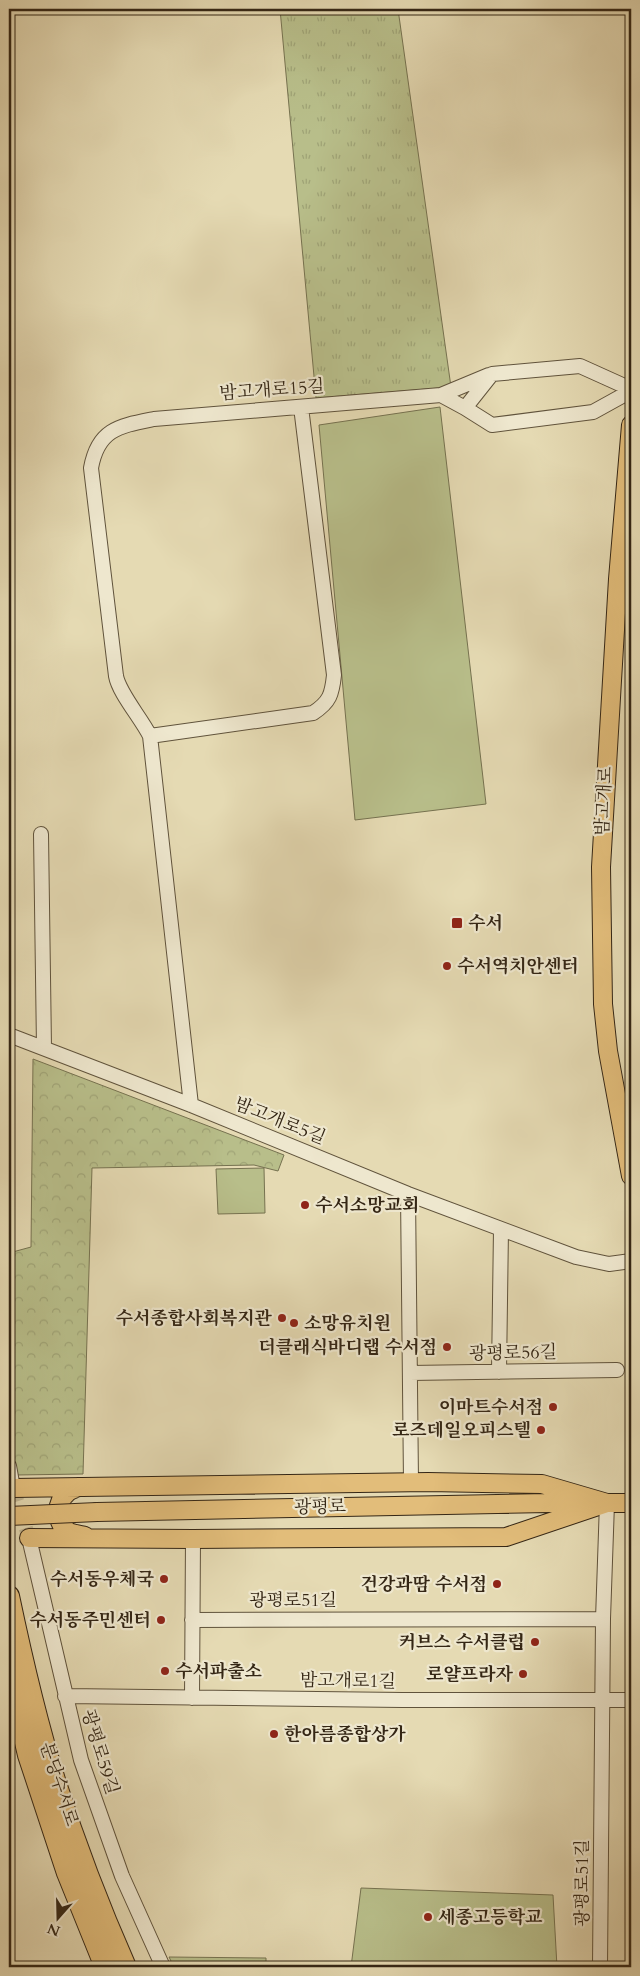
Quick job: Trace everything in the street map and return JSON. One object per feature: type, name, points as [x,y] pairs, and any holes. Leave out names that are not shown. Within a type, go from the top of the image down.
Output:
[{"type":"highway","name":"분당수서로","points":[[9,1596],[23,1660],[55,1780],[102,1911],[126,1967]]},
{"type":"highway","name":"분당수서로","points":[[9,1674],[28,1755],[67,1872],[105,1967]]},
{"type":"main road","name":"밤고개로","points":[[631,425],[625,579],[601,867],[601,958],[608,1051],[631,1176]]},
{"type":"main road","points":[[14,1488],[410,1482],[542,1484],[607,1503]]},
{"type":"main road","points":[[78,1487],[68,1492],[61,1500],[58,1511],[60,1522],[69,1531],[97,1540]]},
{"type":"main road","points":[[29,1538],[192,1540],[506,1537],[607,1503]]},
{"type":"main road","name":"광평로","points":[[9,1516],[97,1512],[631,1503]]},
{"type":"street","points":[[465,408],[492,374],[580,366],[631,390]]},
{"type":"street","name":"밤고개로15길","points":[[150,736],[142,720],[117,683],[110,637],[91,468],[93,456],[106,435],[118,428],[134,423],[163,418],[441,395],[492,374]]},
{"type":"street","points":[[441,395],[492,425],[593,412],[631,390]]},
{"type":"street","points":[[191,1105],[150,736],[313,713],[325,705],[329,698],[334,675],[302,407]]},
{"type":"street","points":[[41,834],[44,1048]]},
{"type":"street","name":"밤고개로5길","points":[[9,1035],[191,1105],[408,1194],[576,1257],[609,1264],[631,1260]]},
{"type":"street","points":[[408,1194],[410,1482]]},
{"type":"street","points":[[499,1372],[501,1229]]},
{"type":"street","name":"광평로56길","points":[[410,1373],[616,1370]]},
{"type":"street","points":[[9,1466],[14,1488]]},
{"type":"street","name":"광평로51길","points":[[600,1967],[603,1619],[607,1503]]},
{"type":"street","name":"광평로59길","points":[[29,1538],[80,1760],[122,1876],[163,1967]]},
{"type":"street","points":[[192,1540],[192,1698]]},
{"type":"street","name":"광평로51길","points":[[192,1620],[603,1619]]},
{"type":"street","name":"밤고개로1길","points":[[64,1696],[631,1700]]},
{"type":"green space","points":[[280,9],[398,9],[451,387],[316,398]]},
{"type":"green space","points":[[440,407],[486,804],[355,820],[319,425]]},
{"type":"green space","points":[[33,1059],[284,1155],[278,1171],[254,1165],[92,1168],[83,1474],[16,1475],[9,1435],[9,1253],[31,1247]]},
{"type":"green space","points":[[264,1168],[265,1213],[218,1214],[216,1169]]},
{"type":"green space","points":[[361,1888],[553,1895],[557,1967],[351,1967]]},
{"type":"green space","points":[[169,1957],[266,1958],[266,1967],[174,1967]]},
{"type":"tunnel","points":[[13,1488],[29,1538]]},
{"type":"place","name":"수서","points":[[457,923]]},
{"type":"place","name":"수서역치안센터","points":[[447,966]]},
{"type":"place","name":"수서소망교회","points":[[305,1205]]},
{"type":"place","name":"수서종합사회복지관","points":[[282,1318]]},
{"type":"place","name":"소망유치원","points":[[294,1323]]},
{"type":"place","name":"더클래식바디랩 수서점","points":[[447,1347]]},
{"type":"place","name":"이마트수서점","points":[[553,1407]]},
{"type":"place","name":"로즈데일오피스텔","points":[[541,1430]]},
{"type":"place","name":"수서동우체국","points":[[164,1579]]},
{"type":"place","name":"건강과땀 수서점","points":[[497,1584]]},
{"type":"place","name":"수서동주민센터","points":[[161,1620]]},
{"type":"place","name":"커브스 수서클럽","points":[[535,1642]]},
{"type":"place","name":"수서파출소","points":[[165,1671]]},
{"type":"place","name":"로얄프라자","points":[[523,1674]]},
{"type":"place","name":"한아름종합상가","points":[[274,1734]]},
{"type":"place","name":"세종고등학교","points":[[428,1917]]}]
